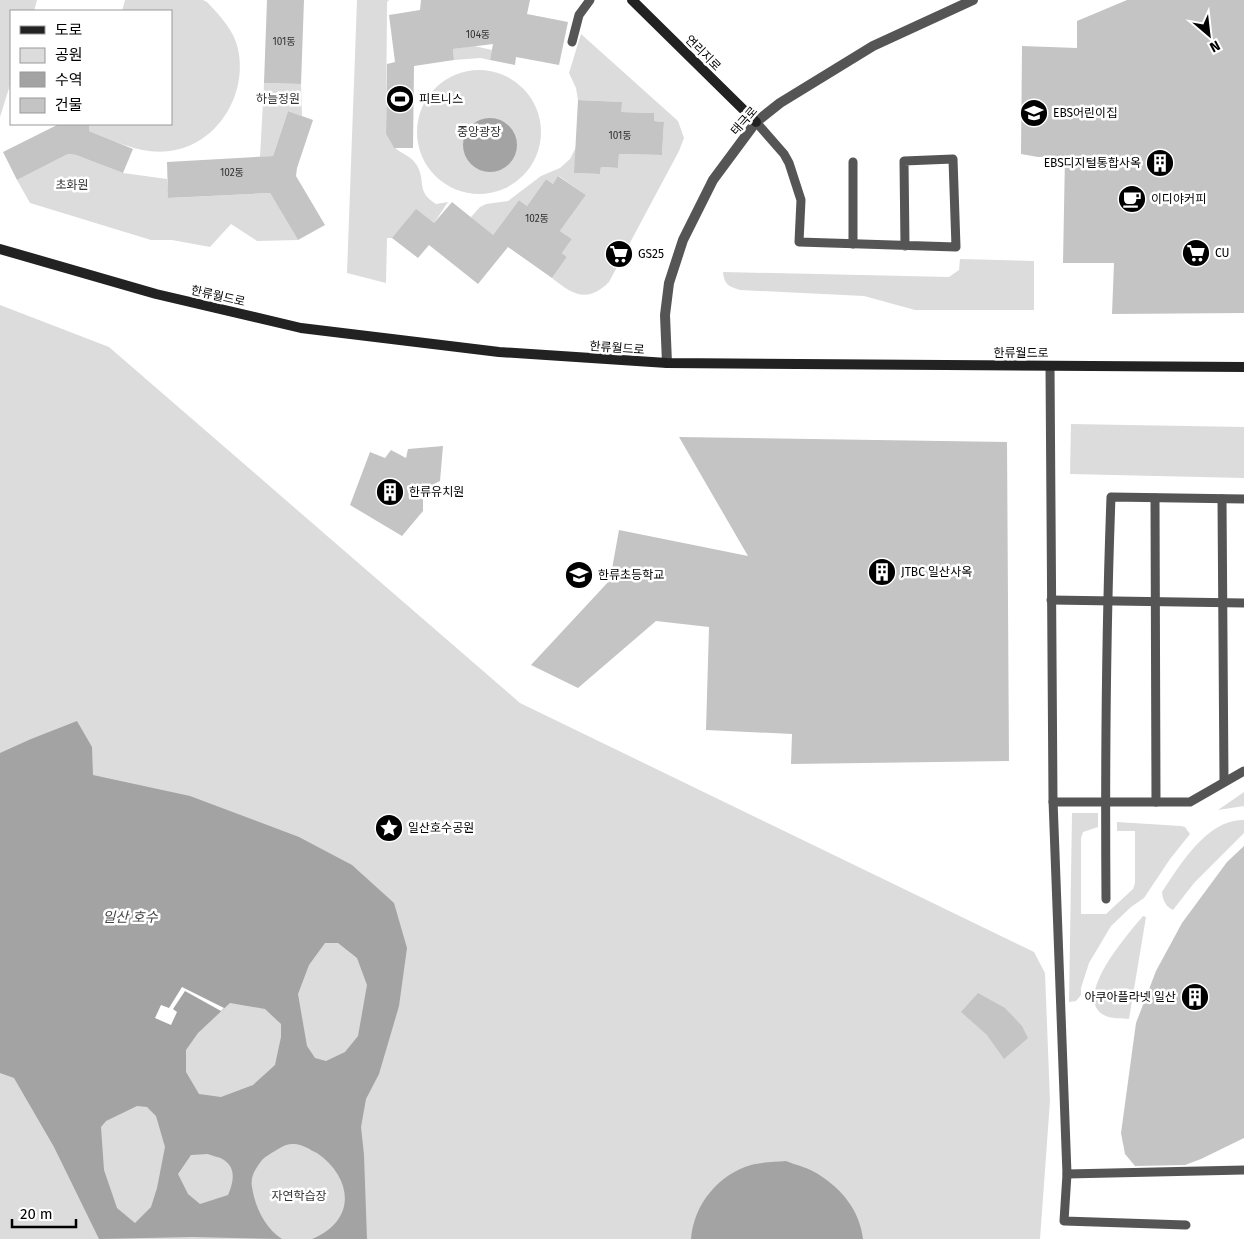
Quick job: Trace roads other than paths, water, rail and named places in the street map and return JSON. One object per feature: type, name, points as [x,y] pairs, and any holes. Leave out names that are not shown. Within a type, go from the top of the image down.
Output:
[{"type":"main road","name":"연리지로","points":[[632,0],[756,122]]},
{"type":"main road","name":"한류월드로","points":[[0,249],[156,294],[301,328],[499,352],[667,363],[1244,367]]},
{"type":"street","name":"태극로","points":[[667,363],[665,315],[669,283],[683,240],[713,180],[756,122],[780,103],[874,46],[973,0]]},
{"type":"lane","points":[[572,42],[579,15],[590,0]]},
{"type":"lane","points":[[756,122],[784,154],[789,163],[801,200],[799,242],[905,246],[956,247],[953,158],[904,160],[905,246]]},
{"type":"lane","points":[[853,162],[853,244]]},
{"type":"lane","points":[[1050,366],[1053,802],[1067,1174],[1064,1221],[1186,1225]]},
{"type":"lane","points":[[1106,899],[1104,803],[1107,601],[1111,498],[1244,499]]},
{"type":"lane","points":[[1155,498],[1156,802]]},
{"type":"lane","points":[[1222,499],[1224,782]]},
{"type":"lane","points":[[1052,600],[1244,603]]},
{"type":"lane","points":[[1053,802],[1190,802],[1244,771]]},
{"type":"lane","points":[[1067,1174],[1244,1170]]},
{"type":"water","points":[[485,118],[495,118],[505,122],[513,130],[517,145],[513,160],[505,168],[495,172],[485,172],[475,168],[467,160],[463,150],[463,140],[467,130],[475,122]]},
{"type":"water","name":"일산 호수","points":[[77,721],[92,747],[93,775],[190,796],[299,837],[352,865],[394,903],[407,948],[399,1006],[379,1074],[366,1099],[361,1127],[367,1239],[312,1239],[327,1231],[337,1221],[343,1210],[345,1199],[343,1186],[338,1174],[317,1153],[299,1144],[289,1144],[265,1157],[256,1169],[252,1179],[253,1195],[258,1209],[266,1223],[282,1239],[192,1237],[99,1239],[54,1147],[14,1078],[0,1073],[0,753]],"holes":[[[325,943],[338,943],[357,958],[367,985],[358,1036],[345,1052],[326,1061],[315,1058],[307,1046],[298,994],[309,965]],[[230,1003],[265,1009],[281,1024],[281,1037],[275,1065],[253,1085],[221,1097],[199,1094],[186,1072],[186,1050],[198,1033]],[[137,1106],[147,1107],[156,1116],[165,1147],[157,1188],[151,1207],[135,1223],[117,1208],[104,1170],[101,1127],[106,1121]],[[208,1154],[222,1159],[228,1164],[233,1176],[228,1195],[200,1204],[188,1194],[178,1174],[191,1155]]]},
{"type":"water","points":[[786,1161],[814,1172],[827,1180],[842,1194],[854,1210],[863,1239],[691,1239],[697,1214],[718,1184],[728,1176],[751,1165]]},
{"type":"place","name":"피트니스","points":[[400,99]]},
{"type":"place","name":"EBS어린이집","points":[[1034,113]]},
{"type":"place","name":"EBS디지털통합사옥","points":[[1160,163]]},
{"type":"place","name":"이디야커피","points":[[1132,199]]},
{"type":"place","name":"CU","points":[[1196,253]]},
{"type":"place","name":"GS25","points":[[619,254]]},
{"type":"place","name":"한류유치원","points":[[390,492]]},
{"type":"place","name":"JTBC 일산사옥","points":[[882,572]]},
{"type":"place","name":"한류초등학교","points":[[579,575]]},
{"type":"place","name":"일산호수공원","points":[[389,828]]},
{"type":"place","name":"아쿠아플라넷 일산","points":[[1195,997]]},
{"type":"park label","name":"하늘정원","points":[[278,99]]},
{"type":"park label","name":"중앙광장","points":[[479,132]]},
{"type":"park label","name":"초화원","points":[[72,185]]},
{"type":"park label","name":"자연학습장","points":[[299,1196]]}]
